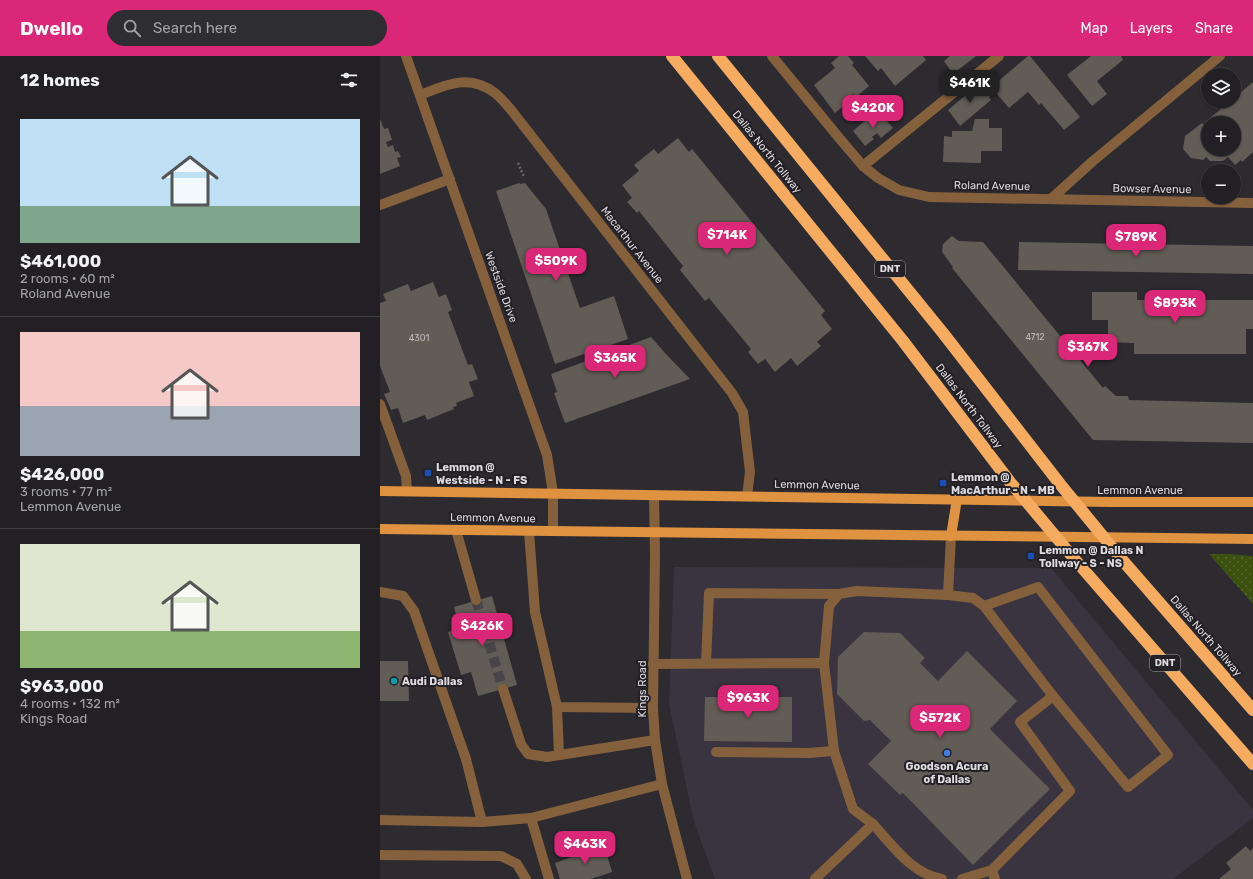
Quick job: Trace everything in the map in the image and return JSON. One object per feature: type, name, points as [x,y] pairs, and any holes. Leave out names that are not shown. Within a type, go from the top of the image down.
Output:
[{"type":"highway","name":"Dallas North Tollway","points":[[672,56],[903,341],[1010,482],[1077,562],[1253,764]]},
{"type":"highway","name":"Dallas North Tollway","points":[[718,56],[943,333],[1060,484],[1124,562],[1253,710]]},
{"type":"main road","name":"Lemmon Avenue","points":[[380,491],[1110,502],[1253,502]]},
{"type":"main road","points":[[951,536],[958,499]]},
{"type":"main road","name":"Lemmon Avenue","points":[[380,529],[1253,539]]},
{"type":"street","name":"Westside Drive","points":[[406,56],[547,455],[553,493],[552,531]]},
{"type":"street","points":[[863,166],[999,56]]},
{"type":"street","points":[[1051,199],[1092,161],[1220,56]]},
{"type":"street","name":"Roland Avenue","points":[[774,57],[863,166],[878,178],[900,190],[929,197],[1051,199]]},
{"type":"street","name":"Macarthur Avenue","points":[[420,94],[451,83],[475,83],[486,87],[495,93],[512,111],[732,393],[743,412],[750,472],[747,496]]},
{"type":"street","points":[[380,205],[450,179]]},
{"type":"street","name":"Bowser Avenue","points":[[1051,199],[1253,203]]},
{"type":"street","points":[[380,404],[406,476],[407,491]]},
{"type":"street","name":"Kings Road","points":[[654,495],[653,708],[655,740],[662,784],[687,879]]},
{"type":"street","points":[[456,530],[476,600]]},
{"type":"street","points":[[529,531],[535,612],[557,707],[559,755]]},
{"type":"street","points":[[948,595],[951,536]]},
{"type":"street","points":[[706,663],[709,593],[839,594],[857,591],[948,595],[973,598],[984,606],[1054,696],[1128,787],[1168,755],[1038,587],[984,606]]},
{"type":"street","points":[[380,592],[403,596],[414,610],[466,760],[482,822]]},
{"type":"street","points":[[839,594],[829,606],[824,663],[834,751],[853,809],[873,824],[913,866],[931,877],[942,879]]},
{"type":"street","points":[[653,664],[824,663]]},
{"type":"street","points":[[503,689],[521,744],[528,754],[547,757],[655,740]]},
{"type":"street","points":[[962,879],[993,874],[1070,791],[1020,722],[1054,696]]},
{"type":"street","points":[[557,707],[653,708]]},
{"type":"street","points":[[716,752],[809,753],[834,751]]},
{"type":"street","points":[[380,820],[482,822],[531,818],[662,784]]},
{"type":"street","points":[[531,818],[549,879]]},
{"type":"street","points":[[815,879],[873,824]]},
{"type":"street","points":[[380,855],[501,856],[517,864],[526,879]]},
{"type":"path","points":[[518,163],[524,177]]},
{"type":"shaded area","points":[[674,567],[1051,568],[1253,810],[1253,818],[1173,879],[715,879],[694,822],[669,704]]},
{"type":"green space","points":[[1209,554],[1253,556],[1253,604]]},
{"type":"building","points":[[839,56],[848,56],[854,63],[852,65],[869,86],[856,97],[853,94],[844,101],[846,104],[835,113],[814,85],[835,68],[831,63]]},
{"type":"building","points":[[865,56],[923,56],[926,60],[895,86],[881,68],[878,71]]},
{"type":"building","points":[[950,56],[976,56],[953,74],[944,61]]},
{"type":"building","points":[[1028,56],[1030,56],[1080,117],[1064,130],[1041,103],[1039,105],[1028,92],[1009,108],[991,87]]},
{"type":"building","points":[[1091,56],[1121,56],[1123,60],[1097,81],[1107,94],[1092,106],[1067,75]]},
{"type":"building","points":[[1253,82],[1253,152],[1242,162],[1241,160],[1234,164],[1228,157],[1223,161],[1210,161],[1206,157],[1203,160],[1191,158],[1183,149],[1185,136],[1201,124],[1201,156],[1241,156],[1241,116],[1212,116],[1222,108],[1241,108],[1241,92]]},
{"type":"building","points":[[979,84],[982,88],[985,86],[992,95],[989,97],[991,100],[960,126],[948,110]]},
{"type":"building","points":[[880,113],[893,128],[881,138],[877,133],[872,137],[874,139],[865,146],[853,131],[867,119],[869,122]]},
{"type":"building","points":[[380,119],[384,129],[388,128],[392,140],[386,142],[388,147],[393,145],[395,152],[398,151],[401,157],[397,158],[400,166],[380,174]]},
{"type":"building","points":[[975,119],[989,119],[989,128],[1002,128],[1002,151],[981,151],[981,163],[943,162],[944,136],[952,137],[952,131],[972,131]]},
{"type":"building","points":[[678,138],[689,152],[692,149],[825,311],[821,315],[832,329],[817,342],[821,346],[797,366],[791,358],[775,372],[765,359],[758,364],[748,352],[751,349],[709,298],[705,301],[680,270],[683,266],[639,211],[637,213],[627,202],[632,198],[622,185],[639,171],[634,165],[654,149],[658,154]]},
{"type":"building","points":[[519,183],[525,183],[546,209],[580,308],[614,296],[628,339],[555,364],[496,191]]},
{"type":"building","points":[[952,236],[959,241],[983,242],[1103,388],[1105,386],[1116,396],[1128,396],[1129,400],[1253,403],[1253,443],[1093,440],[952,268],[953,267],[942,252],[943,244]]},
{"type":"building","points":[[1019,242],[1253,246],[1253,274],[1018,270]]},
{"type":"building","points":[[433,282],[439,297],[446,294],[452,310],[448,312],[468,365],[472,364],[478,379],[469,382],[474,396],[456,403],[457,406],[453,407],[454,409],[427,420],[425,415],[403,423],[398,408],[391,410],[384,394],[390,392],[380,366],[380,303],[386,301],[383,294],[408,284],[411,291]]},
{"type":"building","points":[[1092,292],[1137,292],[1137,300],[1253,300],[1253,329],[1246,329],[1246,354],[1134,354],[1134,343],[1108,342],[1108,320],[1092,320]]},
{"type":"building","points":[[651,337],[690,379],[565,423],[554,393],[557,392],[551,374]]},
{"type":"building","points":[[492,596],[517,685],[478,696],[471,672],[461,675],[448,632],[460,629],[454,607]]},
{"type":"building","name":"Goodson Acura of Dallas","points":[[864,632],[900,633],[925,658],[920,663],[938,681],[967,651],[1017,701],[990,729],[1050,789],[973,865],[903,793],[900,795],[868,764],[891,741],[870,720],[864,721],[837,694],[838,657]]},
{"type":"building","name":"Audi Dallas","points":[[380,661],[408,661],[409,701],[380,701]]},
{"type":"building","points":[[705,697],[792,697],[792,742],[704,741]]},
{"type":"building","points":[[604,845],[612,872],[591,879],[560,879],[555,863]]},
{"type":"building","points":[[1246,846],[1250,851],[1253,848],[1253,879],[1219,879],[1231,869],[1226,863]]},
{"type":"tunnel","points":[[476,600],[503,689]]},
{"type":"place","name":"Lemmon @ Westside - N - FS","points":[[428,473]]},
{"type":"place","name":"Lemmon @ MacArthur - N - MB","points":[[943,483]]},
{"type":"place","name":"Lemmon @ Dallas N Tollway - S - NS","points":[[1031,556]]},
{"type":"place","name":"Audi Dallas","points":[[394,681]]},
{"type":"place","name":"Goodson Acura of Dallas","points":[[947,753]]}]
